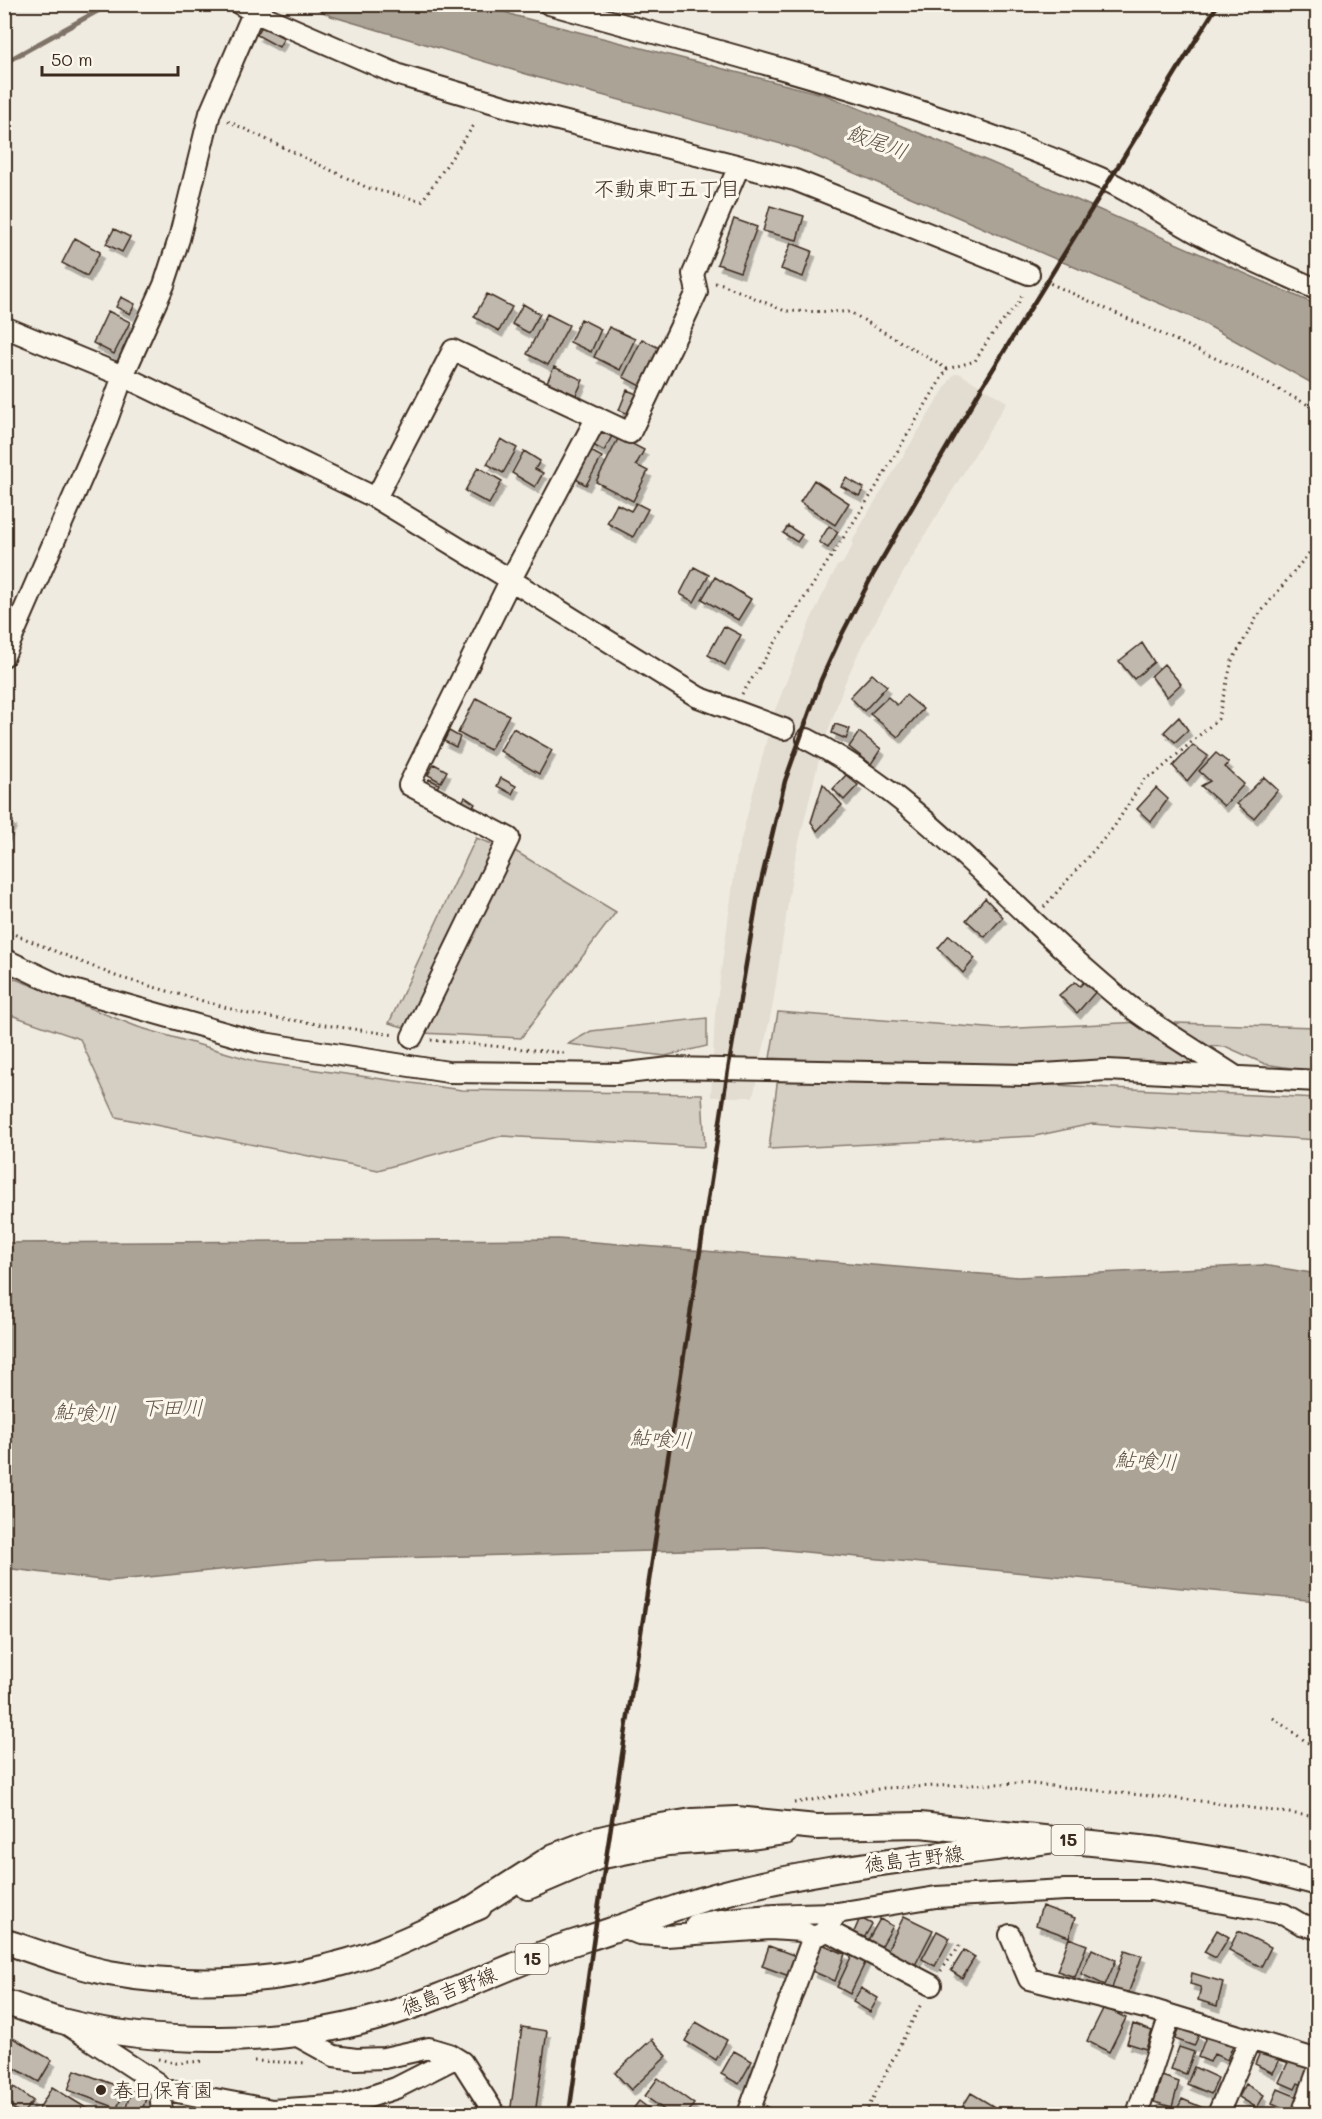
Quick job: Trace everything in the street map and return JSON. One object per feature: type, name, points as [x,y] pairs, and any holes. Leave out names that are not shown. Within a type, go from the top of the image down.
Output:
[{"type":"main road","name":"徳島吉野線","points":[[4,1941],[52,1958],[108,1973],[166,1980],[257,1979],[312,1971],[399,1944],[465,1913],[554,1856],[596,1840],[642,1829],[692,1821],[737,1819],[816,1827],[920,1825],[1062,1839],[1159,1850],[1241,1864],[1317,1883]]},
{"type":"main road","name":"徳島吉野線","points":[[4,2002],[16,2012],[100,2029],[159,2036],[222,2039],[294,2034],[392,2013],[556,1948],[701,1900],[769,1883],[858,1866],[1062,1839]]},
{"type":"street","points":[[549,4],[734,54],[953,122],[1090,173],[1124,188],[1191,230],[1317,290]]},
{"type":"street","points":[[4,656],[164,285],[179,239],[210,113],[252,7],[399,75],[511,108],[795,180],[1029,274]]},
{"type":"street","points":[[376,498],[453,350],[630,433],[697,292],[693,274],[739,166]]},
{"type":"street","points":[[4,327],[123,376],[376,498],[511,579],[698,697],[784,729]]},
{"type":"street","points":[[412,1037],[509,838],[409,785],[511,579],[597,417]]},
{"type":"street","points":[[807,739],[838,755],[891,792],[1129,1006],[1236,1077]]},
{"type":"street","points":[[4,958],[63,987],[257,1042],[448,1072],[620,1074],[670,1068],[1028,1075],[1107,1071],[1317,1081]]},
{"type":"street","points":[[666,1936],[687,1925],[729,1917],[837,1913],[936,1897],[1065,1890],[1151,1890],[1284,1914],[1301,1924],[1317,1929]]},
{"type":"street","points":[[748,2115],[820,1933],[837,1913]]},
{"type":"street","points":[[622,1927],[639,1934],[666,1936],[771,1929],[820,1933],[931,1985]]},
{"type":"street","points":[[1010,1935],[1029,1978],[1170,2015],[1317,2060]]},
{"type":"street","points":[[4,1990],[16,2012]]},
{"type":"street","points":[[1137,2115],[1170,2015]]},
{"type":"street","points":[[61,2021],[157,2084],[160,2089],[162,2115]]},
{"type":"street","points":[[294,2034],[334,2056],[356,2059],[384,2058],[429,2049],[449,2054],[462,2062],[495,2115]]},
{"type":"street","points":[[1218,2115],[1250,2039]]},
{"type":"street","points":[[171,2091],[272,2110],[345,2105],[396,2088],[455,2058]]},
{"type":"street","points":[[1302,2115],[1317,2070]]},
{"type":"path","points":[[210,113],[368,188],[423,201],[474,125]]},
{"type":"path","points":[[732,708],[873,492],[948,369],[975,361],[990,337],[1019,302],[1029,274],[1239,369],[1317,410]]},
{"type":"path","points":[[695,281],[722,284],[785,310],[850,312],[948,369]]},
{"type":"path","points":[[1033,920],[1114,827],[1145,778],[1155,774],[1218,719],[1232,662],[1257,617],[1317,542]]},
{"type":"path","points":[[4,930],[118,977],[249,1014],[412,1037],[570,1053]]},
{"type":"path","points":[[1273,1719],[1317,1750]]},
{"type":"path","points":[[793,1803],[884,1788],[1023,1783],[1200,1801],[1317,1817]]},
{"type":"path","points":[[865,2115],[931,1985],[961,1943]]},
{"type":"path","points":[[176,2063],[211,2061]]},
{"type":"path","points":[[253,2061],[307,2064]]},
{"type":"shaded area","points":[[959,373],[1007,402],[919,545],[862,645],[844,685],[820,755],[794,863],[773,1004],[753,1097],[711,1097],[715,1015],[737,855],[773,715],[812,617],[837,566],[843,563],[868,513],[953,375]]},
{"type":"shaded area","points":[[476,838],[498,846],[407,1028],[389,1023]]},
{"type":"shaded area","points":[[515,851],[616,912],[521,1038],[422,1033]]},
{"type":"shaded area","points":[[5,975],[138,1027],[258,1062],[462,1090],[702,1094],[705,1147],[501,1136],[378,1170],[116,1117],[80,1039],[5,1013]]},
{"type":"shaded area","points":[[778,1012],[1000,1029],[1142,1022],[1317,1027],[1317,1072],[1265,1064],[1227,1047],[1182,1045],[1190,1066],[969,1068],[770,1058]]},
{"type":"shaded area","points":[[707,1018],[707,1046],[665,1056],[568,1044],[591,1031]]},
{"type":"shaded area","points":[[778,1076],[1053,1085],[1317,1098],[1317,1140],[1092,1124],[1035,1136],[769,1149]]},
{"type":"water","name":"飯尾川","points":[[483,4],[516,16],[826,95],[990,162],[1317,305],[1317,386],[1196,319],[796,148],[543,79],[331,16],[310,5]]},
{"type":"water","name":"下田川","points":[[558,1239],[1018,1277],[1263,1265],[1317,1274],[1317,1601],[764,1548],[318,1560],[109,1581],[5,1568],[5,1243]]},
{"type":"building","points":[[262,26],[284,38],[279,47],[257,35]]},
{"type":"building","points":[[770,206],[804,216],[797,240],[763,231]]},
{"type":"building","points":[[734,219],[757,227],[740,272],[717,264]]},
{"type":"building","points":[[114,229],[130,237],[122,252],[106,244]]},
{"type":"building","points":[[75,238],[100,252],[87,276],[62,263]]},
{"type":"building","points":[[791,243],[812,251],[803,277],[781,269]]},
{"type":"building","points":[[487,294],[512,307],[499,331],[474,317]]},
{"type":"building","points":[[121,297],[135,304],[130,314],[116,307]]},
{"type":"building","points":[[523,304],[540,314],[529,333],[512,324]]},
{"type":"building","points":[[108,311],[130,322],[114,354],[93,343]]},
{"type":"building","points":[[547,314],[569,325],[548,365],[527,354]]},
{"type":"building","points":[[581,319],[601,329],[591,352],[570,342]]},
{"type":"building","points":[[609,327],[635,339],[620,370],[594,357]]},
{"type":"building","points":[[642,339],[661,349],[642,387],[623,377]]},
{"type":"building","points":[[554,367],[583,380],[576,395],[547,382]]},
{"type":"building","points":[[627,390],[639,395],[631,415],[619,410]]},
{"type":"building","points":[[600,427],[613,434],[604,451],[591,444]]},
{"type":"building","points":[[619,437],[644,450],[636,465],[648,471],[633,501],[596,482]]},
{"type":"building","points":[[501,439],[517,448],[503,473],[487,464]]},
{"type":"building","points":[[589,450],[602,457],[586,485],[574,478]]},
{"type":"building","points":[[524,451],[540,461],[535,469],[543,473],[535,487],[512,473]]},
{"type":"building","points":[[478,467],[502,481],[489,504],[465,491]]},
{"type":"building","points":[[846,478],[864,488],[859,496],[841,486]]},
{"type":"building","points":[[814,480],[849,503],[835,525],[800,502]]},
{"type":"building","points":[[636,503],[648,509],[633,537],[607,523],[617,504],[631,511]]},
{"type":"building","points":[[788,526],[802,535],[797,542],[783,533]]},
{"type":"building","points":[[829,526],[838,532],[828,548],[819,542]]},
{"type":"building","points":[[694,567],[709,575],[694,602],[680,594]]},
{"type":"building","points":[[715,577],[751,599],[738,620],[702,599]]},
{"type":"building","points":[[724,626],[741,635],[725,665],[708,655]]},
{"type":"building","points":[[1142,643],[1154,662],[1134,679],[1119,661]]},
{"type":"building","points":[[1164,664],[1181,684],[1167,697],[1151,676]]},
{"type":"building","points":[[872,674],[887,686],[864,711],[850,697]]},
{"type":"building","points":[[906,695],[923,709],[898,737],[870,714],[888,697],[897,705]]},
{"type":"building","points":[[476,698],[509,715],[490,750],[458,733]]},
{"type":"building","points":[[1179,717],[1188,730],[1175,742],[1164,732]]},
{"type":"building","points":[[835,724],[850,729],[846,739],[832,733]]},
{"type":"building","points":[[513,728],[552,750],[539,774],[500,751]]},
{"type":"building","points":[[449,731],[460,737],[456,747],[444,741]]},
{"type":"building","points":[[859,732],[881,749],[871,764],[849,747]]},
{"type":"building","points":[[1193,745],[1208,756],[1187,781],[1173,766]]},
{"type":"building","points":[[1216,753],[1229,763],[1225,767],[1244,784],[1224,806],[1201,786],[1210,781],[1199,771]]},
{"type":"building","points":[[434,764],[447,771],[441,782],[428,775]]},
{"type":"building","points":[[846,775],[858,785],[844,800],[833,789]]},
{"type":"building","points":[[1264,777],[1278,790],[1254,818],[1237,804]]},
{"type":"building","points":[[501,778],[516,786],[512,794],[497,786]]},
{"type":"building","points":[[429,779],[439,784],[436,790],[426,785]]},
{"type":"building","points":[[823,784],[842,805],[817,831],[811,822]]},
{"type":"building","points":[[1156,788],[1168,799],[1151,822],[1137,809]]},
{"type":"building","points":[[465,797],[475,804],[471,810],[461,804]]},
{"type":"building","points":[[4,817],[13,821],[4,840]]},
{"type":"building","points":[[985,898],[1003,917],[985,937],[966,920]]},
{"type":"building","points":[[949,935],[975,958],[963,973],[938,948]]},
{"type":"building","points":[[1088,978],[1098,989],[1077,1013],[1059,995],[1075,982],[1080,986]]},
{"type":"building","points":[[1042,1906],[1075,1918],[1069,1937],[1036,1925]]},
{"type":"building","points":[[904,1916],[933,1930],[915,1965],[887,1951]]},
{"type":"building","points":[[860,1918],[872,1924],[864,1938],[854,1932]]},
{"type":"building","points":[[880,1919],[893,1926],[881,1947],[868,1940]]},
{"type":"building","points":[[1217,1930],[1229,1937],[1216,1958],[1204,1952]]},
{"type":"building","points":[[937,1931],[950,1938],[935,1966],[922,1959]]},
{"type":"building","points":[[1238,1931],[1271,1947],[1261,1967],[1229,1950]]},
{"type":"building","points":[[1069,1938],[1087,1945],[1075,1977],[1057,1971]]},
{"type":"building","points":[[822,1944],[845,1954],[835,1981],[812,1971]]},
{"type":"building","points":[[769,1946],[796,1956],[789,1976],[762,1966]]},
{"type":"building","points":[[1092,1949],[1116,1960],[1105,1985],[1081,1974]]},
{"type":"building","points":[[964,1950],[975,1957],[962,1978],[951,1971]]},
{"type":"building","points":[[1125,1950],[1142,1956],[1128,1994],[1112,1988]]},
{"type":"building","points":[[852,1955],[866,1961],[850,1994],[837,1987]]},
{"type":"building","points":[[1192,1973],[1223,1982],[1217,2006],[1198,2000],[1201,1987],[1190,1984]]},
{"type":"building","points":[[861,1988],[878,1998],[870,2012],[853,2002]]},
{"type":"building","points":[[1104,2007],[1126,2018],[1109,2052],[1087,2041]]},
{"type":"building","points":[[696,2022],[727,2040],[716,2060],[685,2041]]},
{"type":"building","points":[[1133,2024],[1152,2031],[1146,2049],[1127,2043]]},
{"type":"building","points":[[522,2027],[547,2031],[535,2114],[510,2114]]},
{"type":"building","points":[[1179,2027],[1199,2035],[1194,2046],[1175,2039]]},
{"type":"building","points":[[4,2033],[52,2060],[39,2082],[4,2062]]},
{"type":"building","points":[[1207,2034],[1233,2045],[1227,2060],[1214,2054],[1210,2062],[1198,2057]]},
{"type":"building","points":[[652,2039],[667,2056],[631,2090],[615,2073]]},
{"type":"building","points":[[1179,2047],[1194,2052],[1186,2074],[1171,2069]]},
{"type":"building","points":[[1261,2050],[1280,2059],[1273,2073],[1255,2064]]},
{"type":"building","points":[[734,2051],[752,2061],[739,2084],[721,2074]]},
{"type":"building","points":[[1289,2060],[1311,2070],[1304,2086],[1298,2083],[1295,2089],[1279,2082]]},
{"type":"building","points":[[1194,2067],[1218,2078],[1211,2094],[1187,2084]]},
{"type":"building","points":[[75,2070],[125,2089],[117,2108],[68,2090]]},
{"type":"building","points":[[1162,2076],[1179,2082],[1172,2107],[1154,2102]]},
{"type":"building","points":[[658,2078],[694,2104],[687,2114],[670,2114],[645,2096]]},
{"type":"building","points":[[1246,2084],[1264,2095],[1257,2108],[1239,2097]]},
{"type":"building","points":[[14,2087],[33,2101],[22,2114],[4,2103]]},
{"type":"building","points":[[52,2087],[96,2114],[41,2114],[37,2112]]},
{"type":"building","points":[[1278,2089],[1300,2098],[1293,2112],[1272,2103]]},
{"type":"building","points":[[131,2091],[147,2095],[141,2114],[124,2114]]},
{"type":"building","points":[[971,2093],[993,2106],[989,2114],[966,2114],[960,2111]]},
{"type":"building","points":[[1182,2099],[1208,2110],[1206,2114],[1175,2114]]},
{"type":"building","points":[[639,2101],[651,2110],[647,2114],[629,2114]]},
{"type":"building","points":[[766,2106],[781,2114],[761,2114]]},
{"type":"waterway","points":[[4,63],[110,4]]},
{"type":"railway","points":[[569,2114],[594,1936],[728,1070],[758,894],[785,781],[821,680],[871,578],[982,387],[1218,4]]},
{"type":"place","name":"春日保育園","points":[[101,2090]]},
{"type":"district","name":"不動東町五丁目","points":[[667,189]]},
{"type":"water label","name":"鮎喰川","points":[[85,1413]]},
{"type":"water label","name":"鮎喰川","points":[[661,1439]]},
{"type":"water label","name":"鮎喰川","points":[[1146,1461]]}]
